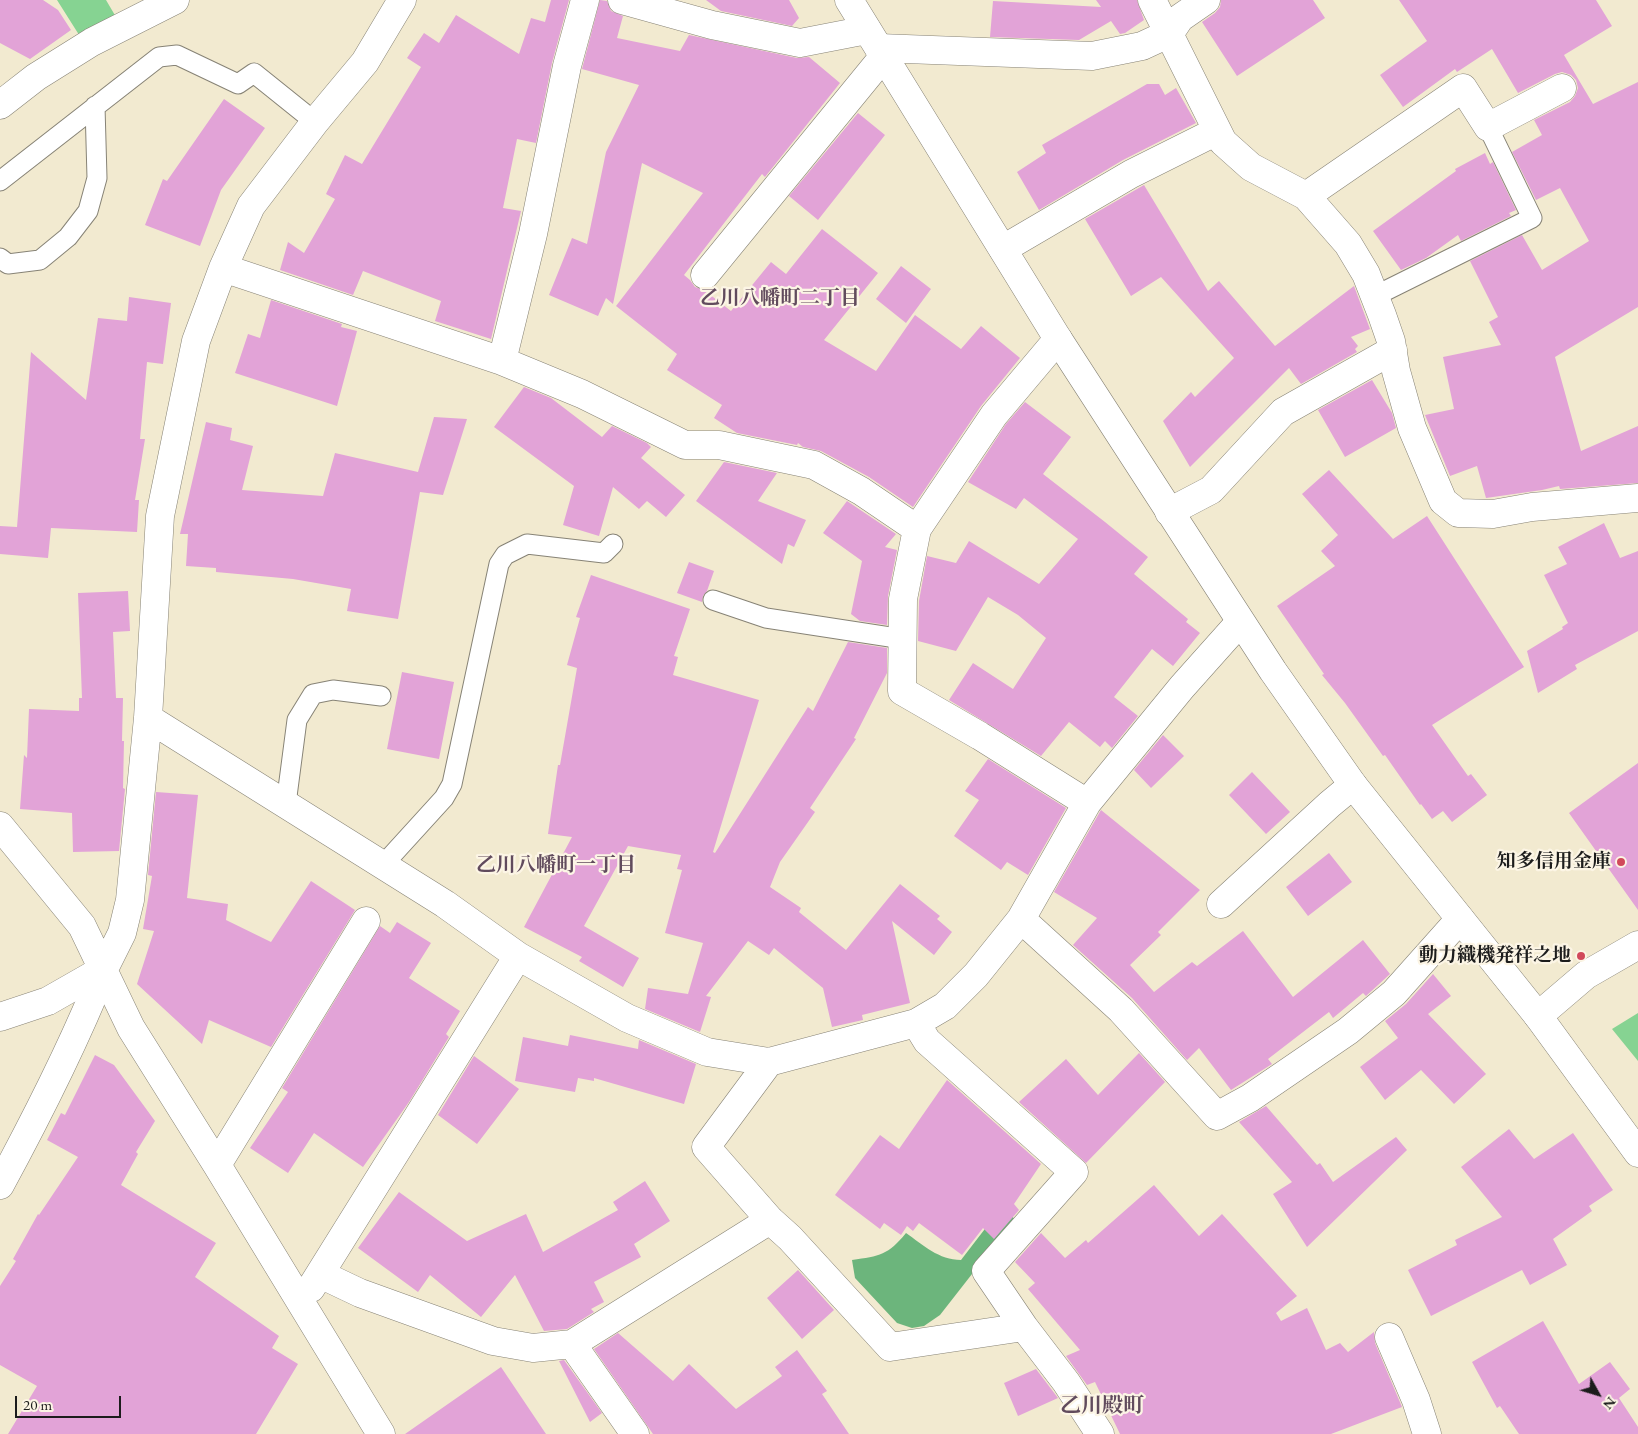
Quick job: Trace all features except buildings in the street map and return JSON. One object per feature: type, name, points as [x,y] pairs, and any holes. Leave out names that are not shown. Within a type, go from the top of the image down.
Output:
[{"type":"street","points":[[0,105],[36,77],[92,42],[176,0]]},
{"type":"street","points":[[0,1185],[30,1131],[78,1032],[104,969],[122,933],[130,900],[148,718],[160,516],[196,341],[223,268],[251,206],[315,122],[364,62],[402,0]]},
{"type":"street","points":[[502,361],[533,234],[568,66],[585,0]]},
{"type":"street","points":[[622,0],[712,25],[800,43],[1092,56],[1142,46],[1170,33],[1180,18],[1206,0]]},
{"type":"street","points":[[849,0],[1058,339],[1240,622],[1353,785],[1634,1138]]},
{"type":"street","points":[[1152,0],[1223,142],[1251,166],[1306,196],[1348,244],[1366,274],[1392,340],[1396,371],[1412,428],[1443,501],[1458,512],[1493,514],[1532,507],[1638,498]]},
{"type":"street","points":[[705,275],[877,45]]},
{"type":"street","points":[[1306,196],[1463,88],[1488,127],[1562,88]]},
{"type":"street","points":[[1003,249],[1131,174],[1217,131]]},
{"type":"street","points":[[223,268],[502,361],[582,394],[685,445],[719,445],[814,465],[861,491],[917,529]]},
{"type":"street","points":[[1058,339],[994,415],[917,529],[903,599],[902,691],[980,736],[1087,803]]},
{"type":"street","points":[[1168,512],[1211,490],[1282,412],[1393,350]]},
{"type":"street","points":[[148,718],[445,904],[518,956],[627,1018],[707,1052],[769,1062],[916,1023],[945,1006],[976,975],[1021,919],[1087,803],[1182,687],[1240,622]]},
{"type":"street","points":[[1220,904],[1353,785]]},
{"type":"street","points":[[0,826],[82,926],[131,1028],[381,1434]]},
{"type":"street","points":[[1021,919],[1121,1010],[1217,1116],[1250,1098],[1348,1031],[1394,993],[1460,919]]},
{"type":"street","points":[[217,1165],[366,921]]},
{"type":"street","points":[[1538,1016],[1586,975],[1638,945]]},
{"type":"street","points":[[301,1304],[518,956]]},
{"type":"street","points":[[0,1017],[48,1001],[104,969]]},
{"type":"street","points":[[916,1023],[927,1041],[1074,1172],[986,1271],[1024,1327],[1066,1382],[1100,1434]]},
{"type":"street","points":[[769,1062],[706,1147],[770,1220],[790,1238],[890,1346],[1024,1327]]},
{"type":"street","points":[[320,1274],[360,1293],[493,1341],[533,1348],[572,1344],[770,1220]]},
{"type":"street","points":[[1389,1337],[1416,1400],[1427,1434]]},
{"type":"street","points":[[572,1344],[634,1434]]},
{"type":"lane","points":[[0,181],[159,57],[177,54],[238,84],[254,74],[315,122]]},
{"type":"lane","points":[[0,258],[8,264],[40,260],[68,237],[88,210],[98,178],[95,106]]},
{"type":"lane","points":[[1375,296],[1532,218],[1488,127]]},
{"type":"lane","points":[[383,865],[444,798],[452,784],[499,564],[505,556],[527,544],[604,553],[613,544]]},
{"type":"lane","points":[[713,600],[766,618],[903,639]]},
{"type":"lane","points":[[286,804],[297,720],[313,694],[333,690],[380,696]]},
{"type":"green space","points":[[57,0],[106,0],[116,17],[81,38]]},
{"type":"green space","points":[[1638,1013],[1638,1061],[1612,1029]]},
{"type":"green space","points":[[1001,1208],[1015,1219],[940,1315],[924,1326],[912,1328],[897,1323],[855,1278],[852,1260],[877,1256],[883,1253],[894,1246],[906,1233],[938,1255],[961,1260]]},
{"type":"place","name":"知多信用金庫","points":[[1621,862]]},
{"type":"place","name":"動力織機発祥之地","points":[[1581,956]]},
{"type":"district","name":"乙川八幡町二丁目","points":[[780,299]]},
{"type":"district","name":"乙川八幡町一丁目","points":[[556,866]]},
{"type":"district","name":"乙川殿町","points":[[1102,1406]]}]
